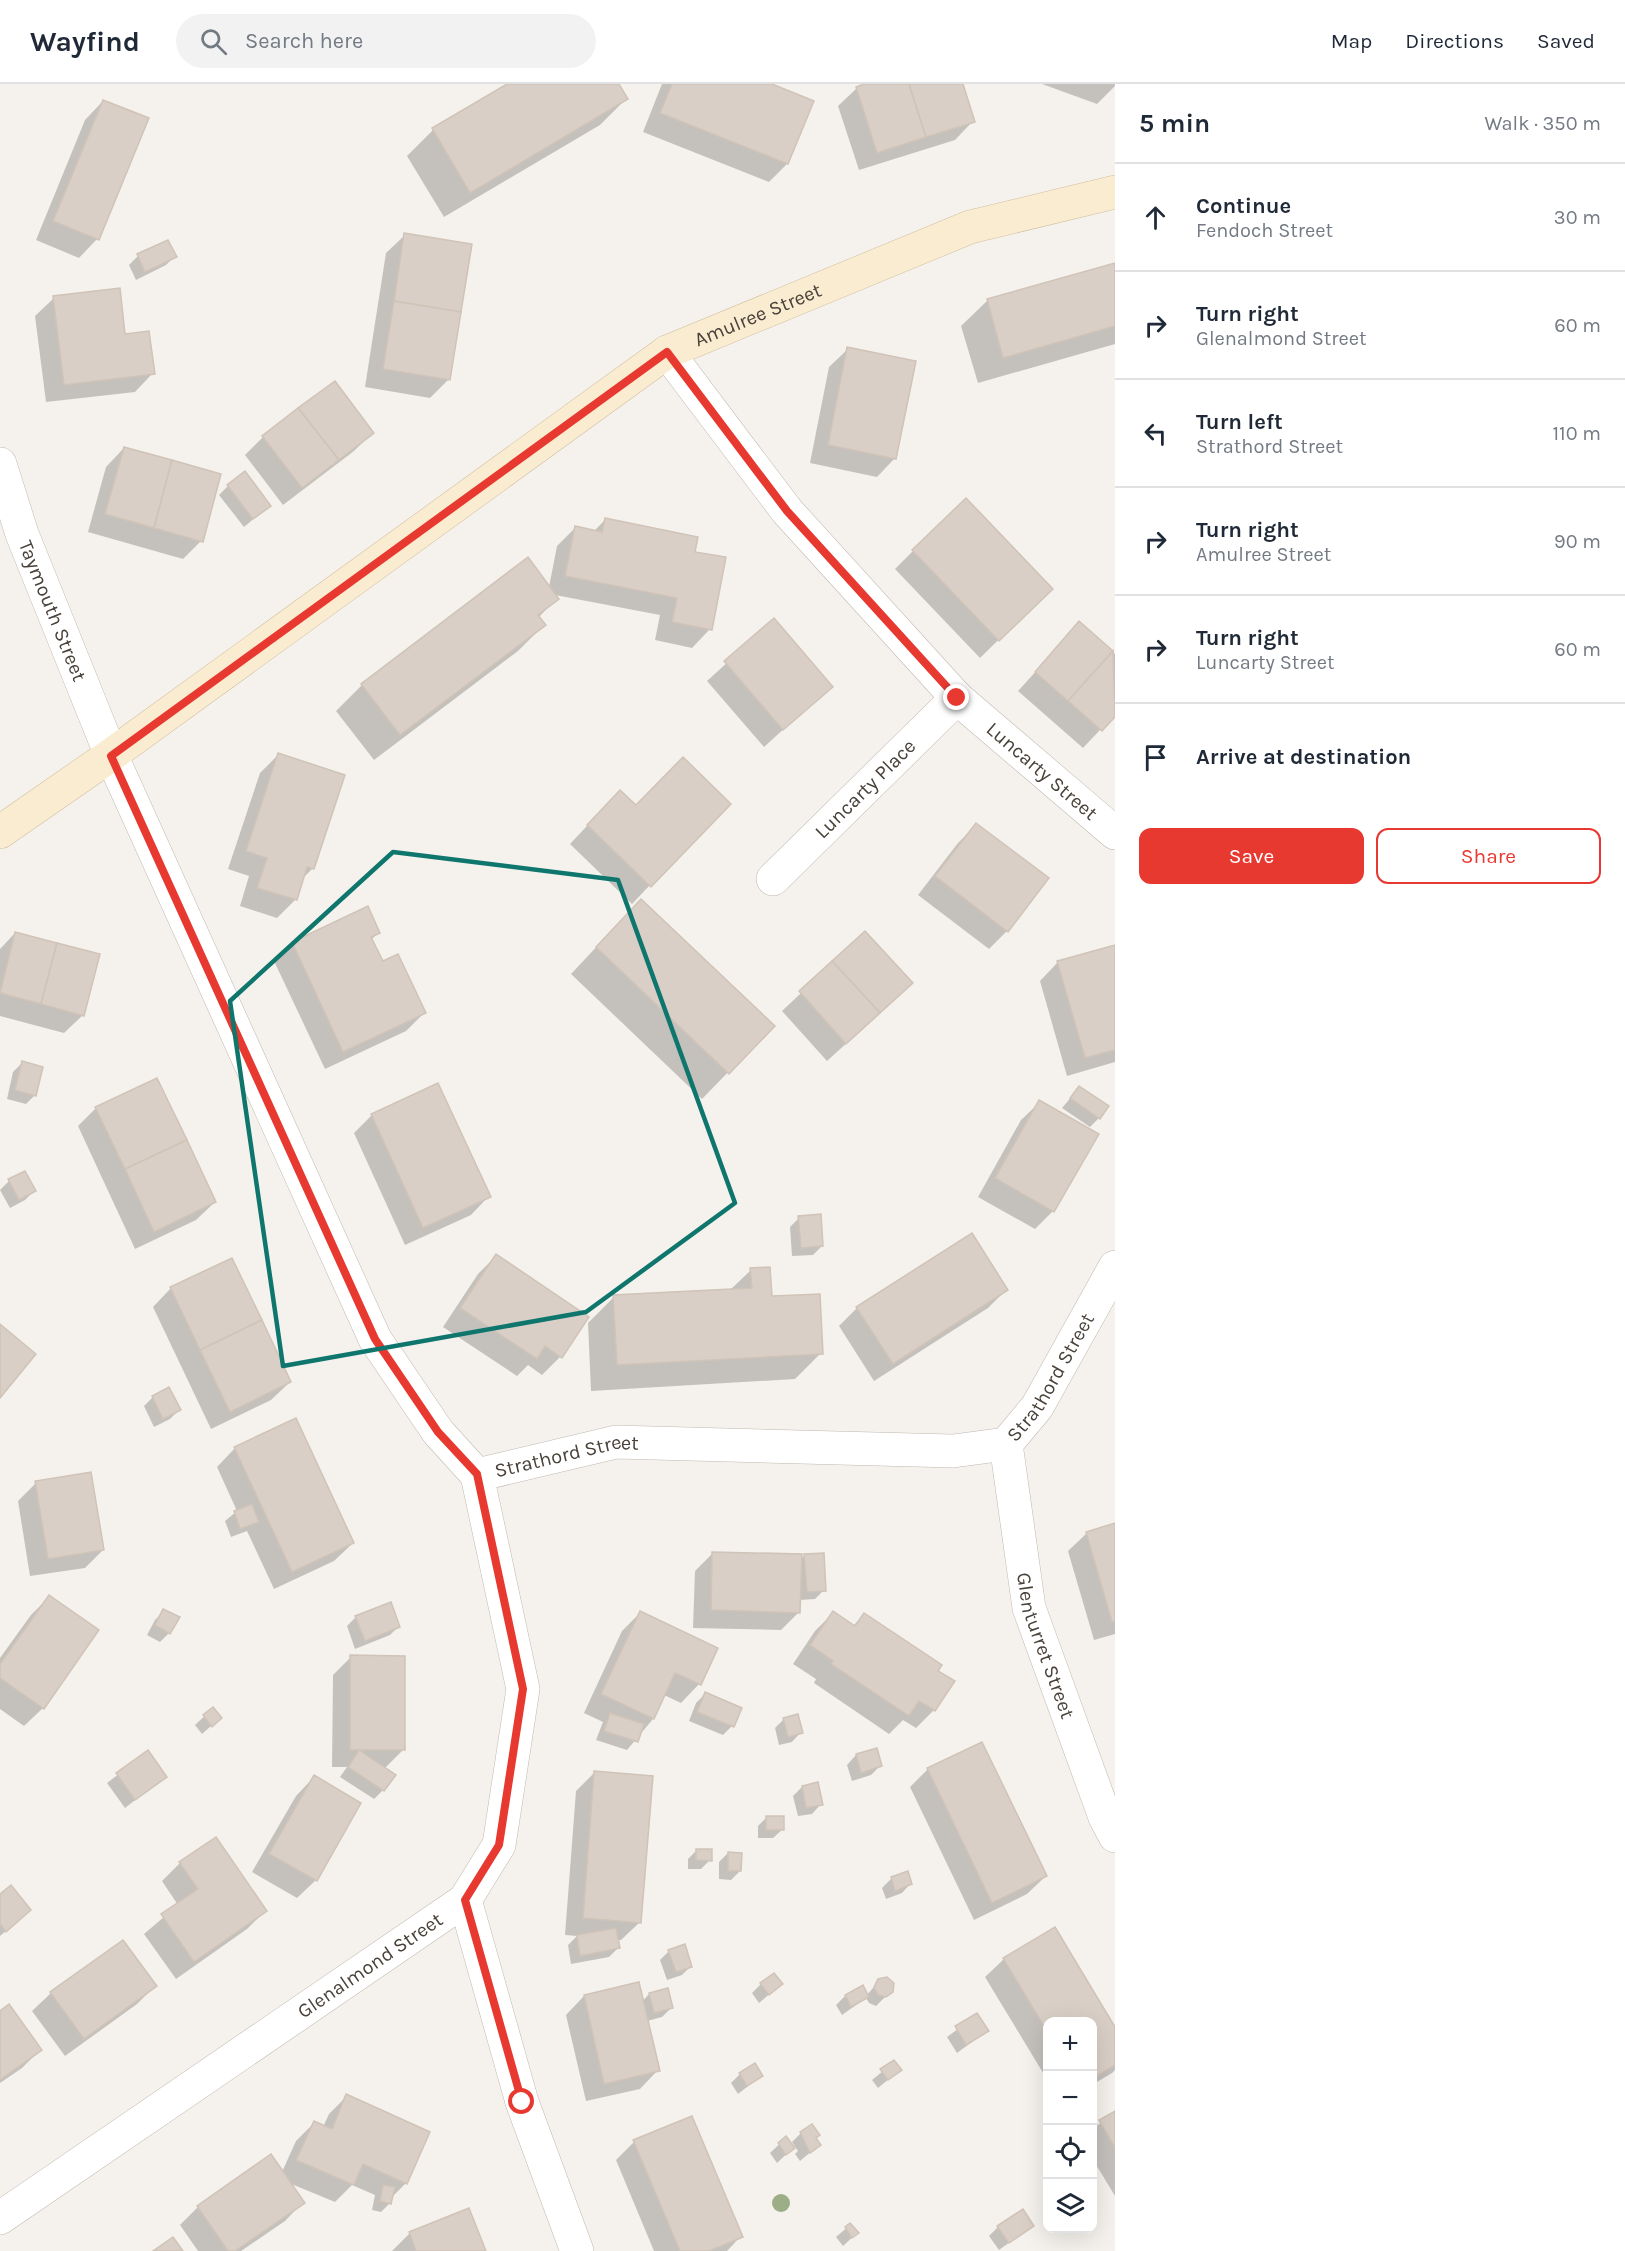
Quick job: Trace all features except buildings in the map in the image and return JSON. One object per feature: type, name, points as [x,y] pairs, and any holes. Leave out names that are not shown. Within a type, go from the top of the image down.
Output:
[{"type":"street","name":"Amulree Street","points":[[0,832],[111,756],[667,352],[970,227],[1115,192]]},
{"type":"street","name":"Luncarty Street","points":[[667,352],[787,511],[957,698],[1115,833]]},
{"type":"street","name":"Taymouth Street","points":[[0,464],[22,534],[111,756]]},
{"type":"street","name":"Luncarty Place","points":[[773,879],[957,698]]},
{"type":"street","name":"Strathord Street","points":[[111,756],[375,1339],[438,1432],[477,1474],[616,1442],[953,1451],[1006,1444],[1037,1407],[1115,1267]]},
{"type":"street","name":"Glenturret Street","points":[[1006,1444],[1029,1608],[1105,1817],[1115,1836]]},
{"type":"street","name":"Glenalmond Street","points":[[0,2218],[465,1900],[499,1845],[523,1689],[477,1474]]},
{"type":"street","points":[[465,1900],[522,2102],[577,2251]]},
{"type":"highlighted area","points":[[393,852],[618,880],[735,1203],[586,1312],[283,1366],[230,1001]]},
{"type":"route","points":[[522,2102],[465,1900],[499,1845],[523,1689],[477,1474],[438,1432],[375,1339],[111,756],[667,352],[787,511],[957,698]]}]
